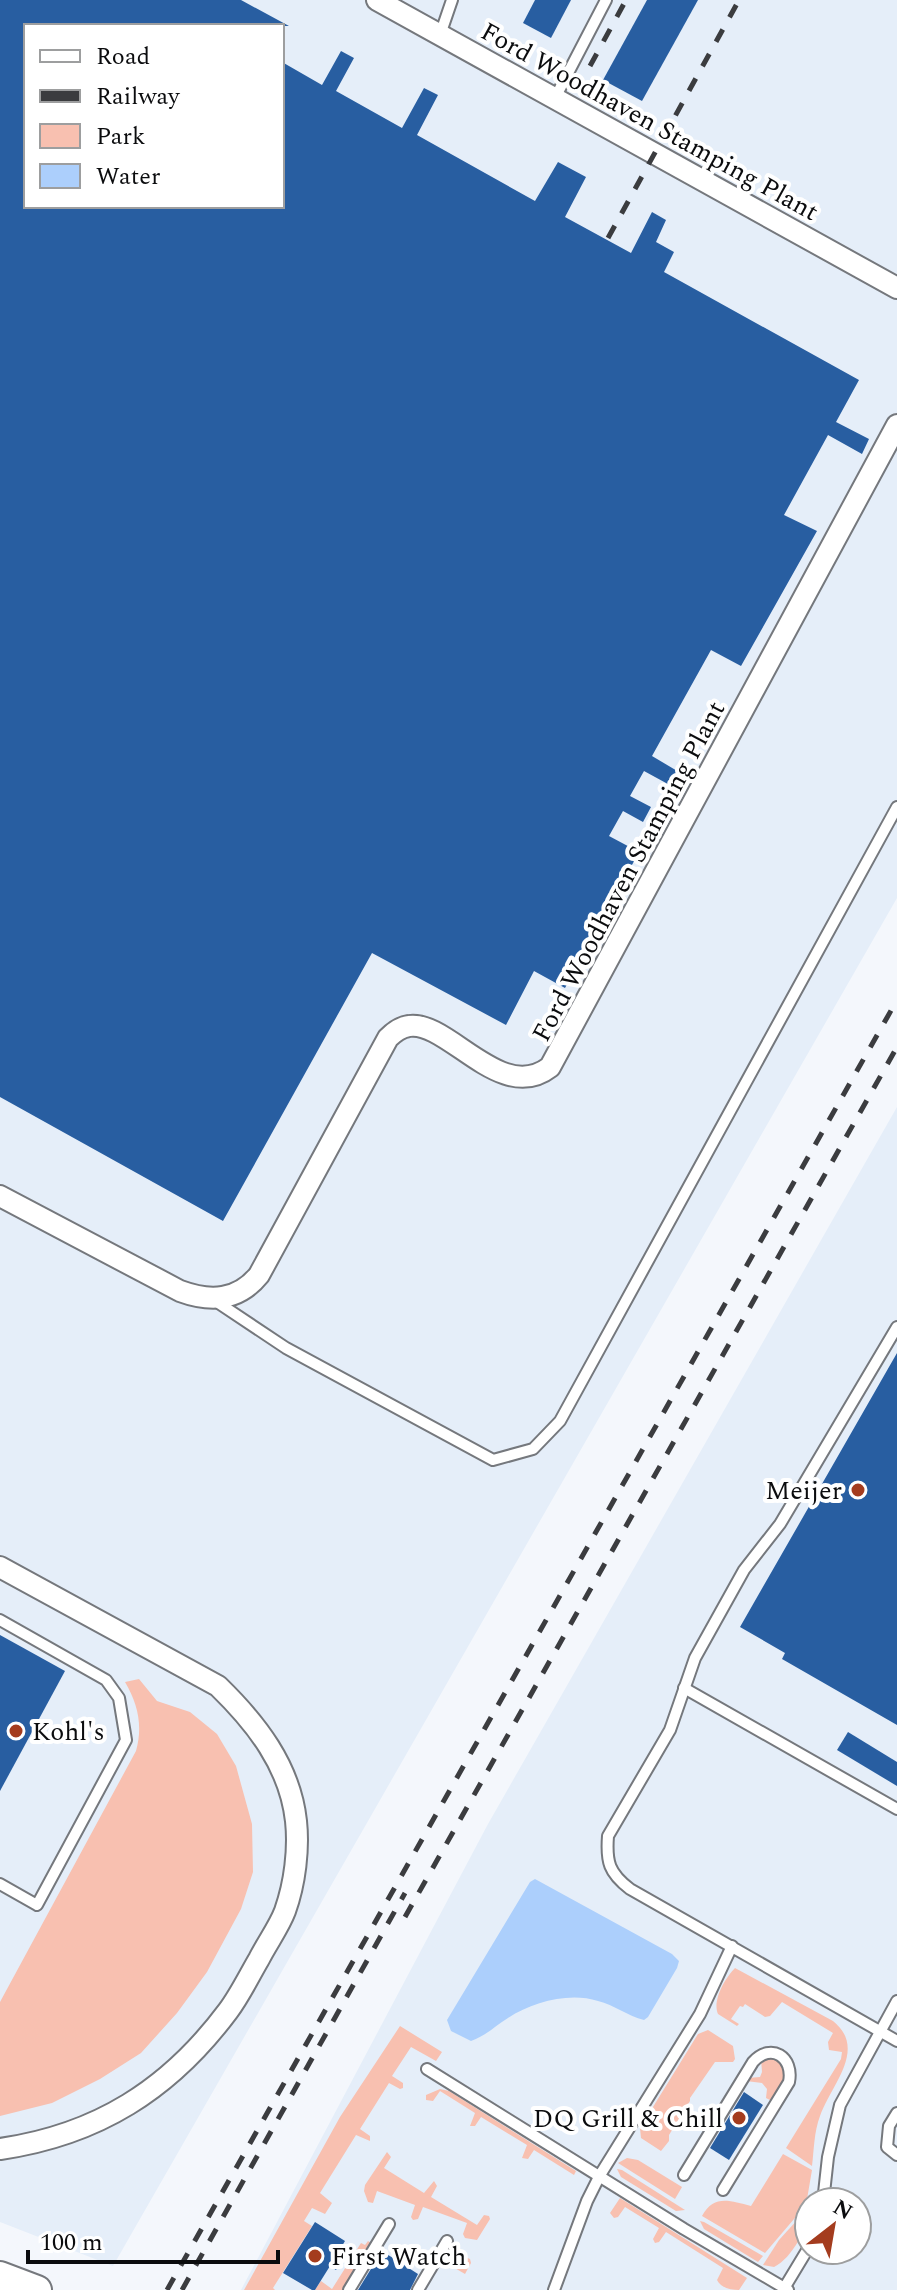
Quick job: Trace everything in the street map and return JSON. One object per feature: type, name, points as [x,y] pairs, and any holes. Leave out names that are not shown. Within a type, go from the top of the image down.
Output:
[{"type":"main road","points":[[0,2276],[37,2290]]},
{"type":"street","name":"Ford Woodhaven Stamping Plant","points":[[377,0],[897,288]]},
{"type":"street","name":"Ford Woodhaven Stamping Plant","points":[[210,1298],[248,1289],[259,1275],[388,1038],[396,1031],[412,1025],[430,1030],[490,1068],[509,1074],[541,1074],[550,1067],[897,425]]},
{"type":"street","points":[[0,1196],[180,1291],[194,1297],[210,1298]]},
{"type":"street","points":[[0,1567],[218,1686],[264,1737],[282,1771],[296,1820],[295,1872],[285,1913],[230,2009],[203,2042],[160,2084],[124,2108],[83,2129],[0,2149]]},
{"type":"lane","points":[[440,35],[452,0]]},
{"type":"lane","points":[[555,98],[606,0]]},
{"type":"lane","points":[[210,1298],[286,1348],[493,1460],[533,1449],[560,1421],[897,807]]},
{"type":"lane","points":[[897,1327],[780,1524],[744,1570],[695,1658],[670,1730],[608,1836],[606,1856],[615,1878],[622,1883],[897,2041]]},
{"type":"lane","points":[[0,1620],[106,1680],[119,1698],[126,1740],[37,1905],[0,1884]]},
{"type":"lane","points":[[684,1688],[897,1809]]},
{"type":"lane","points":[[554,2290],[587,2201],[600,2175],[700,2014],[732,1946]]},
{"type":"lane","points":[[825,2186],[840,2105],[897,2001]]},
{"type":"lane","points":[[684,2175],[753,2062],[770,2051],[781,2054],[788,2061],[791,2071],[789,2082],[723,2190]]},
{"type":"lane","points":[[427,2069],[785,2289],[798,2266]]},
{"type":"lane","points":[[897,2113],[889,2126],[887,2147],[897,2155]]},
{"type":"lane","points":[[349,2290],[389,2224]]},
{"type":"lane","points":[[418,2290],[447,2241]]},
{"type":"shaded area","points":[[0,0],[897,0],[897,898],[113,2266],[0,2222]]},
{"type":"shaded area","points":[[897,1107],[897,2290],[241,2290],[488,1824]]},
{"type":"green space","points":[[139,1679],[157,1701],[190,1712],[217,1734],[236,1766],[252,1824],[253,1872],[241,1909],[207,1972],[177,2013],[141,2053],[100,2079],[52,2103],[0,2116],[0,2002],[136,1751],[138,1715],[125,1682]]},
{"type":"green space","points":[[735,1968],[833,2021],[843,2032],[847,2055],[818,2122],[812,2166],[786,2148],[841,2059],[842,2052],[829,2050],[828,2042],[833,2033],[782,2002],[770,2016],[765,2017],[745,2004],[740,2006],[731,2019],[739,2024],[737,2026],[718,2014],[720,1990]]},
{"type":"green space","points":[[400,2026],[442,2052],[436,2061],[411,2047],[392,2076],[403,2083],[403,2088],[389,2083],[360,2129],[370,2136],[370,2141],[356,2135],[320,2193],[332,2203],[325,2214],[312,2208],[304,2221],[312,2226],[273,2288],[275,2290],[244,2290],[340,2117]]},
{"type":"green space","points":[[708,2030],[733,2046],[735,2059],[733,2062],[715,2062],[690,2098],[661,2151],[641,2138],[640,2128],[698,2034]]},
{"type":"green space","points":[[773,2056],[783,2062],[786,2079],[772,2101],[766,2098],[767,2089],[762,2083],[746,2081],[760,2077],[761,2059]]},
{"type":"green space","points":[[440,2089],[449,2091],[576,2171],[574,2175],[534,2150],[528,2159],[522,2158],[527,2145],[481,2117],[475,2126],[470,2126],[475,2113],[440,2091],[433,2101],[426,2100],[426,2095]]},
{"type":"green space","points":[[387,2152],[391,2157],[384,2168],[424,2193],[434,2181],[437,2186],[431,2197],[477,2225],[484,2215],[489,2216],[477,2240],[465,2238],[463,2234],[467,2223],[423,2207],[418,2219],[413,2220],[415,2205],[377,2191],[373,2203],[368,2202],[365,2185]]},
{"type":"green space","points":[[783,2154],[812,2170],[809,2186],[793,2186],[793,2220],[765,2253],[702,2216],[717,2202],[751,2206]]},
{"type":"green space","points":[[627,2158],[638,2160],[682,2187],[675,2199],[618,2163]]},
{"type":"green space","points":[[617,2169],[685,2210],[676,2211],[621,2177]]},
{"type":"green space","points":[[620,2198],[747,2278],[739,2290],[726,2288],[719,2283],[717,2280],[723,2268],[666,2232],[655,2243],[653,2239],[659,2228],[625,2207],[614,2218],[610,2213]]},
{"type":"green space","points":[[700,2221],[763,2256],[758,2262],[704,2229]]},
{"type":"green space","points":[[793,2225],[793,2249],[774,2267],[763,2265]]},
{"type":"green space","points":[[368,2241],[371,2243],[342,2290],[315,2290],[321,2281],[332,2289],[361,2243],[365,2245]]},
{"type":"green space","points":[[449,2250],[470,2259],[465,2274],[441,2260]]},
{"type":"water","points":[[535,1879],[672,1954],[679,1961],[648,2017],[644,2020],[587,1998],[563,1998],[529,2007],[471,2041],[451,2031],[447,2020],[530,1882]]},
{"type":"building","points":[[0,0],[241,0],[289,26],[24,24],[24,208],[284,208],[284,63],[322,85],[341,51],[354,58],[336,91],[402,128],[424,88],[438,95],[417,135],[535,201],[558,162],[586,177],[565,217],[631,253],[652,212],[666,220],[656,242],[674,252],[664,272],[859,380],[836,422],[869,439],[862,454],[828,435],[784,515],[817,531],[741,666],[711,650],[652,756],[684,775],[677,789],[644,771],[630,796],[651,807],[643,822],[623,811],[609,836],[639,852],[565,988],[534,971],[506,1025],[372,953],[223,1221],[0,1097]]},
{"type":"building","points":[[535,0],[571,0],[551,38],[523,23]]},
{"type":"building","points":[[647,0],[698,0],[642,101],[603,80]]},
{"type":"building","name":"Meijer","points":[[897,1353],[897,1725],[782,1659],[785,1653],[740,1627]]},
{"type":"building","name":"Kohl's","points":[[0,1635],[65,1671],[0,1791]]},
{"type":"building","points":[[848,1732],[897,1762],[897,1786],[837,1750]]},
{"type":"building","name":"DQ Grill & Chill","points":[[744,2092],[763,2105],[729,2160],[710,2148]]},
{"type":"building","name":"First Watch","points":[[315,2222],[345,2241],[342,2246],[348,2250],[336,2270],[330,2266],[312,2290],[283,2273]]},
{"type":"building","points":[[382,2251],[418,2274],[410,2290],[358,2290]]},
{"type":"railway","points":[[590,66],[626,0]]},
{"type":"railway","points":[[608,238],[739,0]]},
{"type":"railway","points":[[167,2290],[897,1000]]},
{"type":"railway","points":[[405,1917],[897,1047]]},
{"type":"railway","points":[[182,2290],[405,1893]]},
{"type":"place","name":"Meijer","points":[[858,1490]]},
{"type":"place","name":"Kohl's","points":[[16,1731]]},
{"type":"place","name":"DQ Grill & Chill","points":[[739,2118]]},
{"type":"place","name":"First Watch","points":[[315,2256]]}]
